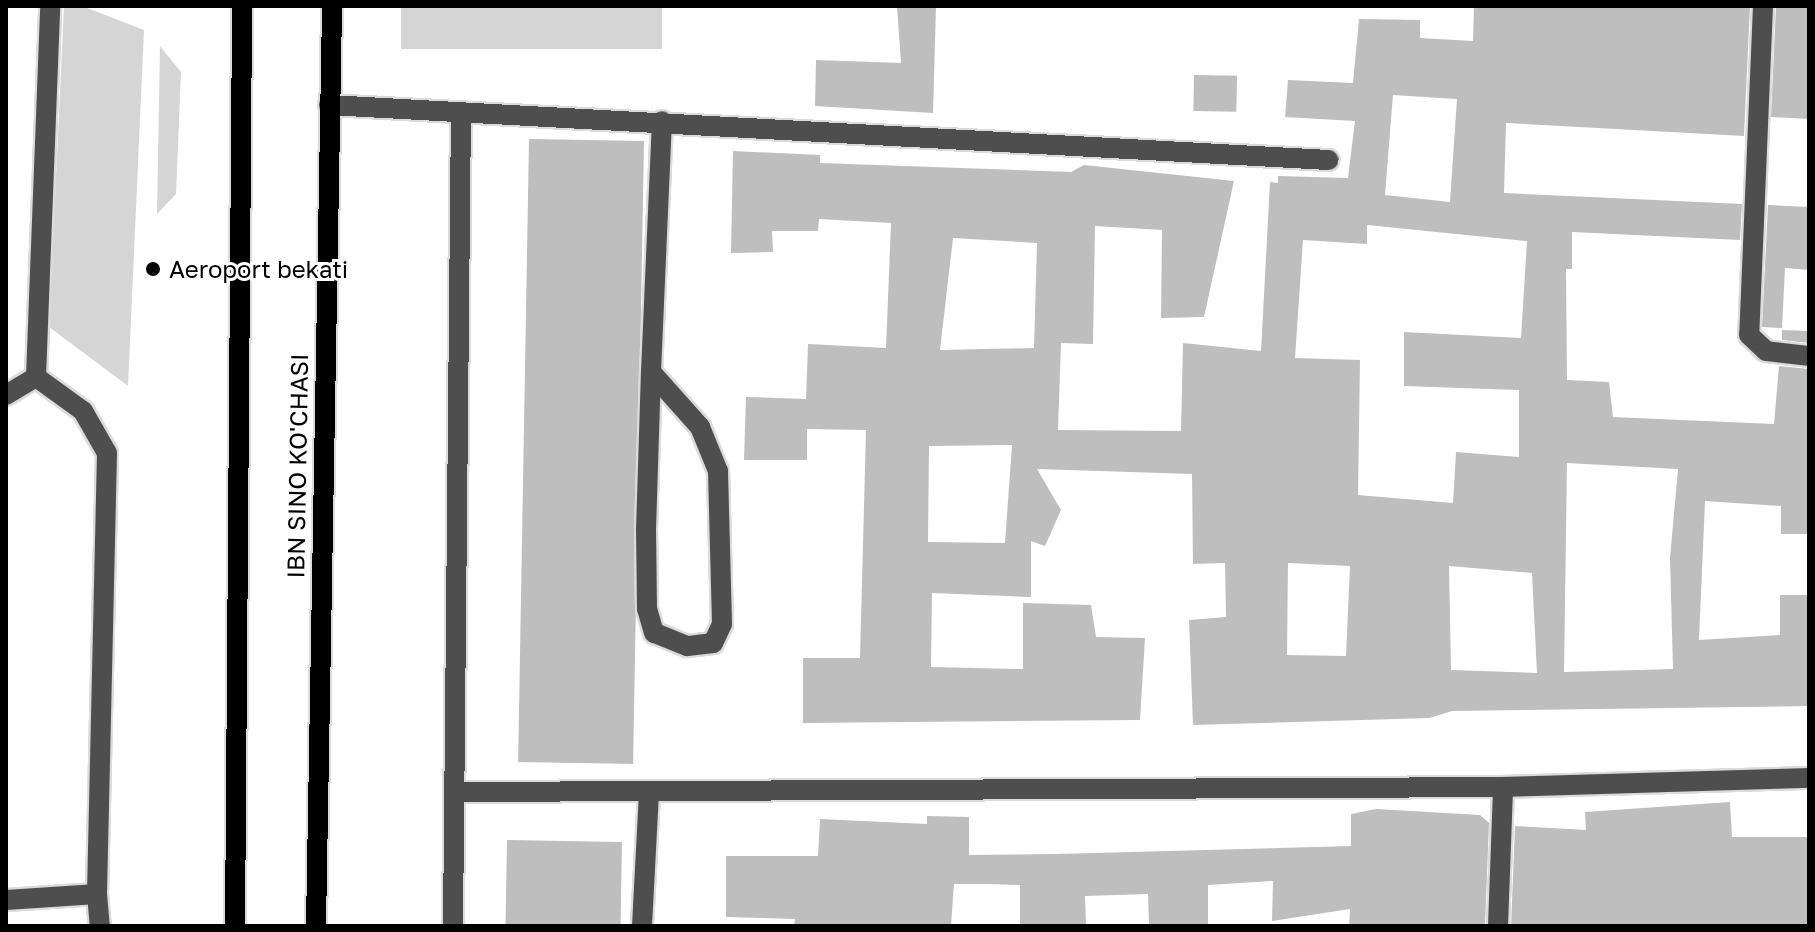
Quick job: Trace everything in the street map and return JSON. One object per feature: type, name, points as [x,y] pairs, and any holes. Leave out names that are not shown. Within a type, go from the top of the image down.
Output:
[{"type":"main road","points":[[235,926],[242,6]]},
{"type":"main road","name":"IBN SINO KO'CHASI","points":[[316,926],[332,6]]},
{"type":"street","points":[[36,377],[50,6]]},
{"type":"street","points":[[1763,6],[1749,335],[1766,351],[1809,356]]},
{"type":"street","points":[[329,105],[1328,160]]},
{"type":"street","points":[[453,926],[461,112]]},
{"type":"street","points":[[651,372],[691,414],[718,471],[722,624],[713,643],[687,646],[654,633],[647,609],[651,372],[662,121]]},
{"type":"street","points":[[6,395],[36,377]]},
{"type":"street","points":[[36,377],[83,411],[107,453],[97,894],[100,926]]},
{"type":"street","points":[[455,792],[1503,787],[1809,778]]},
{"type":"street","points":[[1498,926],[1503,787]]},
{"type":"street","points":[[642,926],[649,793]]},
{"type":"street","points":[[6,900],[97,894]]},
{"type":"shaded area","points":[[64,6],[82,6],[144,30],[128,386],[49,327]]},
{"type":"shaded area","points":[[401,6],[662,6],[662,49],[401,49]]},
{"type":"shaded area","points":[[160,46],[181,72],[176,194],[157,214]]},
{"type":"building","points":[[897,6],[936,6],[933,113],[815,106],[816,60],[901,63]]},
{"type":"building","points":[[1474,6],[1750,6],[1744,136],[1506,123],[1504,193],[1742,204],[1740,240],[1572,232],[1572,269],[1566,269],[1567,380],[1609,382],[1613,417],[1774,424],[1779,366],[1809,369],[1809,534],[1781,534],[1781,506],[1705,501],[1699,640],[1780,635],[1780,595],[1809,595],[1809,706],[1452,711],[1429,718],[1193,725],[1189,620],[1226,617],[1225,563],[1193,564],[1192,474],[1037,469],[1061,510],[1045,546],[1031,541],[1031,597],[932,593],[931,667],[1023,669],[1023,603],[1091,605],[1096,637],[1145,638],[1140,720],[803,723],[803,658],[860,658],[866,430],[807,429],[807,460],[744,460],[746,397],[806,399],[808,344],[886,348],[891,223],[819,219],[818,231],[772,231],[773,252],[731,253],[733,151],[820,155],[820,163],[1071,172],[1084,165],[1234,181],[1204,317],[1161,318],[1162,230],[1095,226],[1093,344],[1061,343],[1058,430],[1181,431],[1183,343],[1261,351],[1270,182],[1278,183],[1278,176],[1348,178],[1355,121],[1285,117],[1288,80],[1353,83],[1359,19],[1420,20],[1420,38],[1473,41]],"holes":[[[1393,95],[1457,99],[1450,202],[1385,195]],[[1367,225],[1527,241],[1521,338],[1404,332],[1404,386],[1519,390],[1519,457],[1456,452],[1453,503],[1358,495],[1360,360],[1295,358],[1303,240],[1367,244]],[[953,238],[1037,243],[1034,348],[940,350]],[[1012,445],[1005,543],[928,542],[929,446]],[[1567,463],[1678,469],[1670,558],[1673,669],[1564,672]],[[1288,563],[1350,566],[1346,656],[1287,655]],[[1449,566],[1532,573],[1537,673],[1451,670]]]},
{"type":"building","points":[[1776,6],[1809,6],[1809,119],[1771,117]]},
{"type":"building","points":[[1194,75],[1237,76],[1236,112],[1193,111]]},
{"type":"building","points":[[529,139],[644,141],[633,764],[518,762]]},
{"type":"building","points":[[1768,205],[1809,207],[1809,270],[1785,268],[1782,328],[1762,327]]},
{"type":"building","points":[[1782,330],[1809,331],[1809,343],[1782,340]]},
{"type":"building","points":[[1730,802],[1732,837],[1809,837],[1809,926],[1511,926],[1515,826],[1586,830],[1585,812]]},
{"type":"building","points":[[1376,809],[1480,815],[1489,823],[1485,926],[1349,926],[1350,909],[1272,921],[1273,881],[1208,885],[1208,926],[1149,926],[1148,894],[1085,896],[1086,926],[1020,926],[1020,885],[989,884],[954,884],[951,926],[794,926],[795,919],[726,917],[726,856],[818,856],[820,819],[927,824],[927,816],[969,817],[969,855],[1057,854],[1351,846],[1351,814]]},
{"type":"building","points":[[507,840],[622,842],[621,926],[505,926]]},
{"type":"place","name":"Aeroport bekati","points":[[153,269]]}]
